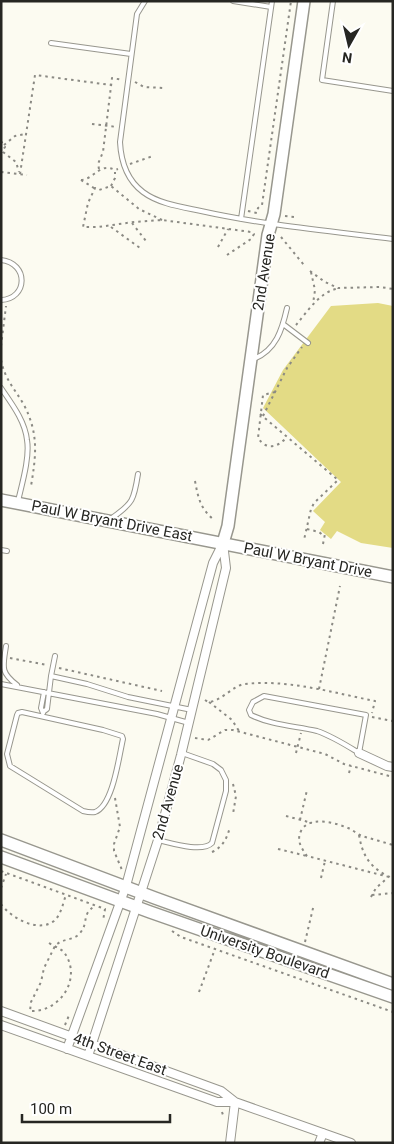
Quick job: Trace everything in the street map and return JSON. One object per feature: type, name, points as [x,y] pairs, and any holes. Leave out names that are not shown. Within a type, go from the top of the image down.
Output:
[{"type":"main road","name":"2nd Avenue","points":[[223,543],[228,526],[268,236],[272,223],[304,1]]},
{"type":"main road","name":"Paul W Bryant Drive East","points":[[1,500],[223,543]]},
{"type":"main road","name":"Paul W Bryant Drive","points":[[223,543],[393,577]]},
{"type":"main road","name":"University Boulevard","points":[[1,840],[393,984]]},
{"type":"main road","name":"University Boulevard","points":[[1,857],[121,902],[393,997]]},
{"type":"street","name":"2nd Avenue","points":[[67,1049],[126,886],[214,563],[223,543]]},
{"type":"street","name":"2nd Avenue","points":[[88,1056],[158,840],[182,752],[226,568],[223,543]]},
{"type":"street","points":[[359,753],[393,767]]},
{"type":"street","name":"4th Street East","points":[[1,1012],[221,1091],[235,1102],[351,1143]]},
{"type":"street","name":"4th Street East","points":[[1,1025],[218,1102],[235,1102]]},
{"type":"street","points":[[230,1143],[235,1102]]},
{"type":"street","points":[[319,1143],[323,1133]]},
{"type":"lane","points":[[145,1],[137,14],[120,142],[124,166],[134,183],[144,193],[161,201],[241,219],[393,240]]},
{"type":"lane","points":[[233,1],[272,7]]},
{"type":"lane","points":[[241,219],[272,1]]},
{"type":"lane","points":[[333,1],[322,80],[393,91]]},
{"type":"lane","points":[[51,43],[131,54]]},
{"type":"lane","points":[[1,260],[14,264],[22,274],[17,294],[1,300]]},
{"type":"lane","points":[[252,360],[264,355],[271,349],[283,324],[287,308]]},
{"type":"lane","points":[[283,324],[307,342]]},
{"type":"lane","points":[[1,388],[24,426],[28,441],[17,503]]},
{"type":"lane","points":[[108,521],[125,509],[133,500],[138,474]]},
{"type":"lane","points":[[1,550],[7,551]]},
{"type":"lane","points":[[6,646],[2,664],[4,675],[18,686]]},
{"type":"lane","points":[[43,714],[47,709],[55,656]]},
{"type":"lane","points":[[51,676],[87,684],[128,697],[192,710]]},
{"type":"lane","points":[[1,684],[189,723]]},
{"type":"lane","points":[[43,714],[41,708],[44,692]]},
{"type":"lane","points":[[264,696],[366,715],[359,753],[334,738],[302,728],[257,718],[251,715],[249,710],[253,702],[264,696]]},
{"type":"lane","points":[[18,713],[43,714],[122,736],[110,794],[101,808],[94,812],[83,811],[10,766],[8,754],[18,713]]},
{"type":"lane","points":[[158,840],[197,848],[209,846],[212,843],[226,791],[226,780],[221,770],[213,764],[182,752]]},
{"type":"path","points":[[243,210],[257,212],[258,208],[262,205],[291,1]]},
{"type":"path","points":[[20,174],[35,75],[111,85]]},
{"type":"path","points":[[92,124],[122,128]]},
{"type":"path","points":[[20,174],[16,162],[2,152],[4,145],[15,136],[25,134]]},
{"type":"path","points":[[1,141],[4,145]]},
{"type":"path","points":[[115,170],[111,186],[100,190],[81,180],[89,178],[99,169],[108,167],[115,170],[153,156]]},
{"type":"path","points":[[1,172],[27,175]]},
{"type":"path","points":[[111,186],[139,209],[162,220]]},
{"type":"path","points":[[95,188],[88,203],[83,227],[162,220],[251,232],[254,234],[251,240],[227,255]]},
{"type":"path","points":[[284,216],[295,217]]},
{"type":"path","points":[[132,222],[146,241]]},
{"type":"path","points":[[110,226],[140,248]]},
{"type":"path","points":[[218,247],[228,229]]},
{"type":"path","points":[[281,237],[304,265]]},
{"type":"path","points":[[312,307],[315,290],[310,272],[338,288]]},
{"type":"path","points":[[292,331],[312,307],[328,292],[338,288],[380,287],[393,290]]},
{"type":"path","points":[[1,346],[7,299]]},
{"type":"path","points":[[262,415],[287,368],[307,342]]},
{"type":"path","points":[[275,392],[263,395],[258,438],[265,445],[274,447],[281,444],[287,437]]},
{"type":"path","points":[[262,415],[338,480],[314,503],[304,540]]},
{"type":"path","points":[[195,481],[198,501],[213,519]]},
{"type":"path","points":[[307,529],[325,535],[323,544]]},
{"type":"path","points":[[319,690],[340,586]]},
{"type":"path","points":[[4,657],[53,666],[162,691]]},
{"type":"path","points":[[239,731],[232,720],[207,701],[215,701],[242,684],[280,683],[375,701],[371,717],[393,721]]},
{"type":"path","points":[[296,753],[302,728]]},
{"type":"path","points":[[195,738],[208,740],[225,730],[239,731],[325,754],[341,763],[393,777]]},
{"type":"path","points":[[349,773],[351,766]]},
{"type":"path","points":[[300,820],[307,790]]},
{"type":"path","points":[[110,794],[115,797],[120,822],[119,832],[113,848],[122,871]]},
{"type":"path","points":[[286,816],[312,822],[325,821],[350,829],[359,835],[393,845]]},
{"type":"path","points":[[307,856],[301,848],[299,838],[303,828],[312,822]]},
{"type":"path","points":[[359,835],[362,848],[369,863],[393,879]]},
{"type":"path","points":[[278,849],[389,877]]},
{"type":"path","points":[[321,878],[325,861]]},
{"type":"path","points":[[1,871],[105,909]]},
{"type":"path","points":[[1,888],[7,873]]},
{"type":"path","points":[[393,873],[376,888],[372,896],[393,894]]},
{"type":"path","points":[[1,904],[6,911],[22,923],[47,924],[59,914],[66,895]]},
{"type":"path","points":[[304,945],[314,904]]},
{"type":"path","points":[[49,943],[56,946],[62,951],[69,964],[71,978],[63,997],[52,1006],[39,1011],[30,1011],[31,1002],[41,982],[44,968],[56,946],[58,943],[79,935],[83,929],[88,910],[95,906]]},
{"type":"path","points":[[168,928],[181,937],[393,1012]]},
{"type":"path","points":[[199,992],[215,949]]},
{"type":"shaded area","points":[[378,303],[393,306],[393,548],[361,543],[337,531],[331,539],[320,530],[325,522],[313,511],[341,482],[263,408],[283,370],[331,306]]}]
